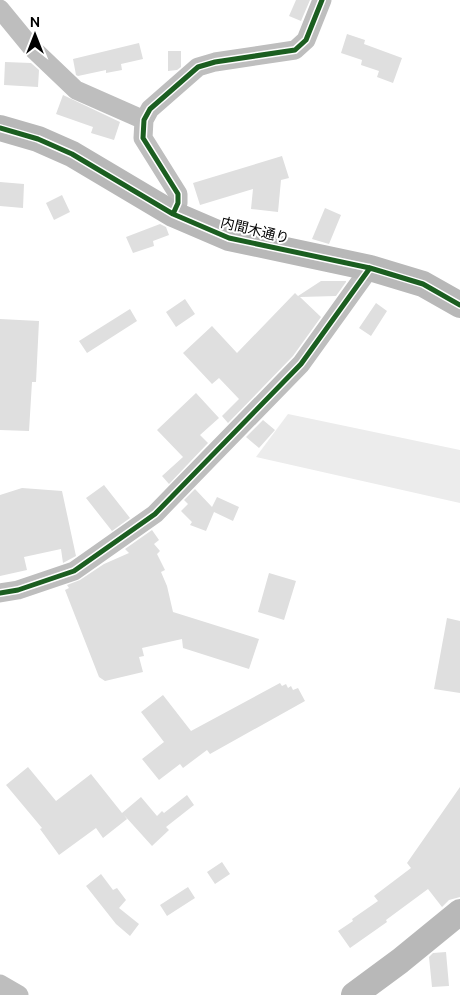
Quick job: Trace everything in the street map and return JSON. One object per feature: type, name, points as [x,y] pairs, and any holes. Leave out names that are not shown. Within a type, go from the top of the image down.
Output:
[{"type":"street","points":[[173,214],[178,203],[178,194],[143,138],[144,120],[150,109],[198,67],[214,62],[295,50],[306,40],[322,0]]},
{"type":"street","points":[[0,9],[32,48],[76,90],[144,120]]},
{"type":"street","name":"内間木通り","points":[[0,128],[38,139],[72,154],[173,214],[229,238],[370,268],[423,284],[460,305]]},
{"type":"street","points":[[0,593],[18,590],[74,571],[155,514],[301,364],[370,268]]},
{"type":"street","points":[[354,995],[407,956],[460,912]]},
{"type":"street","points":[[0,984],[19,995]]},
{"type":"shaded area","points":[[288,414],[460,450],[460,503],[256,457]]},
{"type":"building","points":[[296,0],[310,0],[301,21],[289,16]]},
{"type":"building","points":[[347,34],[365,40],[364,44],[402,58],[393,83],[377,77],[379,71],[361,65],[362,60],[341,53]]},
{"type":"building","points":[[139,43],[143,59],[121,64],[122,70],[106,73],[106,70],[76,75],[73,59]]},
{"type":"building","points":[[168,51],[181,51],[181,67],[177,70],[168,71]]},
{"type":"building","points":[[5,62],[31,63],[39,70],[38,87],[4,85]]},
{"type":"building","points":[[63,95],[120,122],[114,140],[91,133],[93,127],[56,114]]},
{"type":"building","points":[[282,156],[289,178],[281,180],[278,212],[251,209],[253,189],[200,205],[193,183]]},
{"type":"building","points":[[0,182],[24,184],[23,208],[0,206]]},
{"type":"building","points":[[62,195],[70,212],[54,220],[46,203]]},
{"type":"building","points":[[325,208],[341,215],[329,244],[312,239]]},
{"type":"building","points":[[160,224],[166,227],[169,235],[153,241],[154,246],[133,253],[126,237]]},
{"type":"building","points":[[321,281],[346,282],[336,296],[300,297],[321,317],[293,356],[228,423],[222,416],[239,399],[219,378],[212,384],[183,353],[212,326],[237,353],[295,293],[298,296]]},
{"type":"building","points":[[185,299],[195,314],[176,327],[166,312]]},
{"type":"building","points":[[376,303],[387,311],[371,336],[359,328]]},
{"type":"building","points":[[130,309],[137,321],[87,353],[79,341]]},
{"type":"building","points":[[0,319],[39,321],[36,382],[32,382],[29,431],[0,430]]},
{"type":"building","points":[[196,393],[219,418],[200,435],[208,443],[169,484],[162,476],[183,457],[157,430]]},
{"type":"building","points":[[263,420],[275,430],[259,448],[246,437]]},
{"type":"building","points":[[104,485],[130,518],[112,531],[86,498]]},
{"type":"building","points":[[22,488],[62,491],[76,556],[63,563],[61,549],[24,557],[27,570],[0,576],[0,495]]},
{"type":"building","points":[[195,489],[212,507],[217,497],[239,507],[233,521],[214,512],[206,531],[190,525],[192,522],[181,511],[188,504],[184,500]]},
{"type":"building","points":[[152,530],[159,540],[154,544],[160,551],[157,554],[165,570],[161,572],[167,586],[173,612],[259,639],[249,669],[183,648],[182,639],[142,648],[144,656],[139,657],[143,672],[105,681],[99,677],[65,590],[69,588],[67,585],[80,580],[104,564],[129,553],[125,549]]},
{"type":"building","points":[[269,573],[296,581],[284,620],[258,612]]},
{"type":"building","points":[[447,618],[460,621],[460,693],[434,689]]},
{"type":"building","points":[[280,683],[282,686],[286,684],[288,688],[291,686],[293,690],[298,688],[305,701],[210,754],[207,750],[183,768],[180,764],[159,780],[142,759],[164,742],[141,712],[163,695],[191,731]]},
{"type":"building","points":[[28,767],[56,801],[91,774],[122,813],[141,797],[157,816],[162,811],[164,813],[187,795],[194,805],[166,827],[169,830],[152,846],[124,815],[127,819],[103,838],[96,828],[59,855],[40,829],[42,828],[6,785]]},
{"type":"building","points":[[460,787],[460,897],[449,900],[442,907],[428,889],[386,920],[387,922],[350,948],[338,931],[378,901],[374,896],[411,868],[407,863]]},
{"type":"building","points":[[222,862],[230,874],[215,884],[207,872]]},
{"type":"building","points":[[101,874],[113,890],[117,888],[126,900],[119,908],[139,924],[130,936],[116,924],[86,886]]},
{"type":"building","points":[[188,887],[195,898],[167,916],[160,905]]},
{"type":"building","points":[[446,952],[449,986],[432,987],[429,957],[433,953]]},
{"type":"cycle path","points":[[173,214],[178,203],[178,194],[143,138],[144,120],[150,109],[198,67],[215,62],[295,50],[306,40],[322,0]]},
{"type":"cycle path","points":[[0,128],[38,139],[72,154],[173,214],[229,238],[370,268],[423,284],[460,305]]},
{"type":"cycle path","points":[[0,593],[18,590],[74,571],[155,514],[301,364],[370,268]]}]
